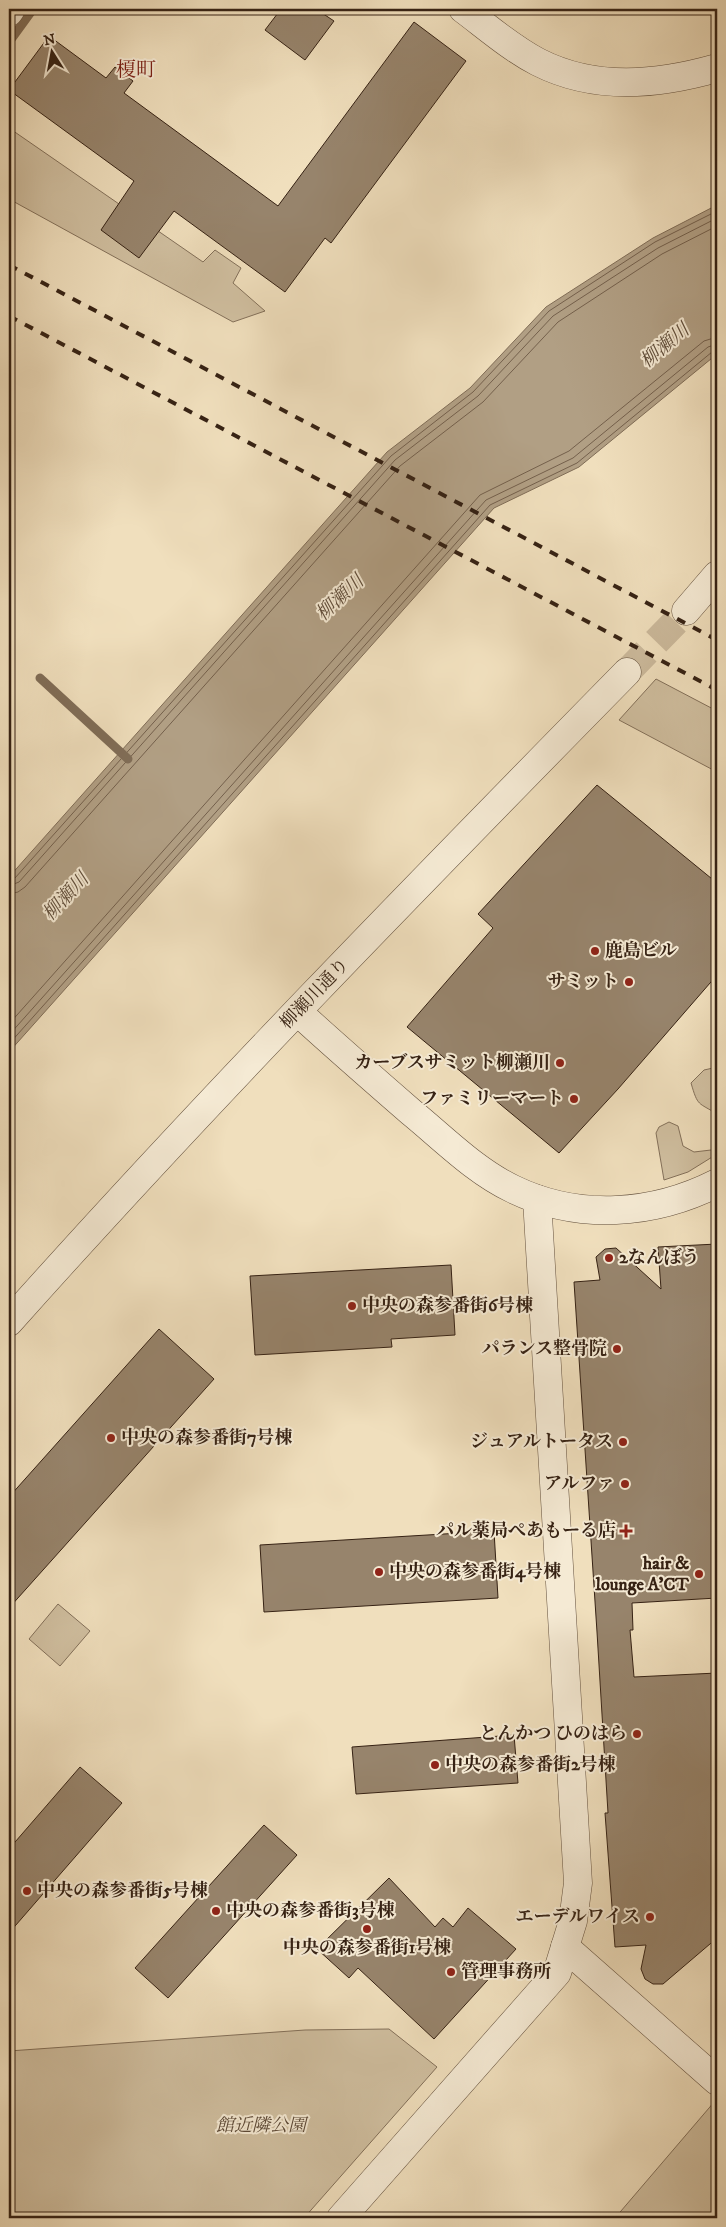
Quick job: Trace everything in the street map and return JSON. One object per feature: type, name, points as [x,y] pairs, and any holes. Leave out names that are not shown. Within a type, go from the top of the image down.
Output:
[{"type":"street","points":[[463,9],[537,61],[570,75],[608,82],[644,83],[667,80],[717,68]]},
{"type":"street","points":[[686,611],[717,575]]},
{"type":"street","name":"柳瀬川通り","points":[[9,1322],[97,1224],[298,1012],[627,672]]},
{"type":"street","points":[[298,1012],[468,1160],[513,1189],[537,1199],[581,1209],[624,1210],[646,1208],[681,1199],[717,1183]]},
{"type":"street","points":[[341,2218],[556,1973],[573,1921],[578,1883],[537,1199]]},
{"type":"street","points":[[566,1947],[717,2081]]},
{"type":"green space","points":[[9,128],[203,262],[215,250],[241,268],[233,283],[265,311],[233,322],[9,199]]},
{"type":"green space","points":[[656,679],[717,711],[717,772],[619,720]]},
{"type":"green space","points":[[713,1068],[717,1071],[717,1114],[699,1103],[691,1083],[704,1070]]},
{"type":"green space","points":[[669,1122],[678,1126],[683,1146],[694,1152],[711,1150],[717,1144],[717,1154],[688,1172],[664,1180],[656,1133],[659,1127]]},
{"type":"green space","points":[[58,1604],[90,1631],[60,1666],[29,1639]]},
{"type":"green space","name":"館近隣公園","points":[[389,2029],[437,2067],[304,2218],[9,2218],[9,2051],[305,2030]]},
{"type":"green space","points":[[715,2101],[717,2104],[717,2218],[615,2218]]},
{"type":"water","name":"柳瀬川","points":[[717,205],[717,354],[579,467],[494,508],[9,1052],[9,877],[387,452],[470,388],[546,307],[653,238]]},
{"type":"building","points":[[281,9],[316,9],[334,21],[305,60],[265,30]]},
{"type":"building","points":[[414,22],[466,61],[331,243],[325,238],[285,292],[174,211],[139,258],[101,230],[134,181],[9,90],[49,36],[106,78],[115,67],[133,81],[124,93],[278,206]]},
{"type":"building","name":"鹿島ビル","points":[[597,785],[717,883],[717,975],[618,1089],[559,1153],[407,1027],[493,928],[478,914]]},
{"type":"building","points":[[717,1244],[717,1598],[632,1603],[633,1630],[630,1630],[634,1677],[717,1673],[717,1938],[663,1984],[653,1984],[645,1979],[641,1969],[646,1945],[615,1947],[605,1813],[608,1813],[574,1282],[600,1280],[596,1257],[605,1249],[616,1248],[661,1289],[658,1247]]},
{"type":"building","name":"中央の森参番街6号棟","points":[[451,1265],[455,1335],[391,1339],[392,1347],[255,1355],[250,1276]]},
{"type":"building","name":"中央の森参番街7号棟","points":[[159,1329],[214,1379],[9,1608],[9,1497]]},
{"type":"building","name":"中央の森参番街4号棟","points":[[494,1531],[498,1598],[264,1612],[260,1545]]},
{"type":"building","name":"中央の森参番街2号棟","points":[[514,1735],[518,1783],[356,1794],[352,1747]]},
{"type":"building","name":"中央の森参番街5号棟","points":[[80,1767],[122,1803],[9,1933],[9,1849]]},
{"type":"building","name":"中央の森参番街3号棟","points":[[264,1825],[297,1855],[168,1998],[135,1968]]},
{"type":"building","points":[[389,1878],[435,1927],[443,1918],[453,1927],[468,1908],[516,1949],[434,2039],[358,1968],[349,1978],[317,1949]]},
{"type":"waterway","points":[[9,42],[33,9]]},
{"type":"waterway","points":[[40,678],[128,759]]},
{"type":"tunnel","points":[[627,672],[686,611]]},
{"type":"railway","points":[[9,265],[717,640]]},
{"type":"railway","points":[[9,316],[717,690]]},
{"type":"place","name":"鹿島ビル","points":[[595,951]]},
{"type":"place","name":"サミット","points":[[629,982]]},
{"type":"place","name":"カーブスサミット柳瀬川","points":[[560,1063]]},
{"type":"place","name":"ファミリーマート","points":[[574,1099]]},
{"type":"place","name":"2なんぼう","points":[[609,1258]]},
{"type":"place","name":"中央の森参番街6号棟","points":[[352,1306]]},
{"type":"place","name":"パランス整骨院","points":[[617,1349]]},
{"type":"place","name":"中央の森参番街7号棟","points":[[111,1438]]},
{"type":"place","name":"ジュアルトータス","points":[[623,1442]]},
{"type":"place","name":"アルファ","points":[[625,1484]]},
{"type":"place","name":"パル薬局ぺあもーる店","points":[[626,1531]]},
{"type":"place","name":"中央の森参番街4号棟","points":[[379,1572]]},
{"type":"place","name":"hair & lounge A'CT","points":[[699,1574]]},
{"type":"place","name":"とんかつ ひのはら","points":[[637,1734]]},
{"type":"place","name":"中央の森参番街2号棟","points":[[435,1765]]},
{"type":"place","name":"中央の森参番街5号棟","points":[[27,1891]]},
{"type":"place","name":"中央の森参番街3号棟","points":[[216,1911]]},
{"type":"place","name":"エーデルワイス","points":[[650,1917]]},
{"type":"place","name":"中央の森参番街1号棟","points":[[367,1929]]},
{"type":"place","name":"管理事務所","points":[[451,1972]]},
{"type":"district","name":"榎町","points":[[136,70]]}]
